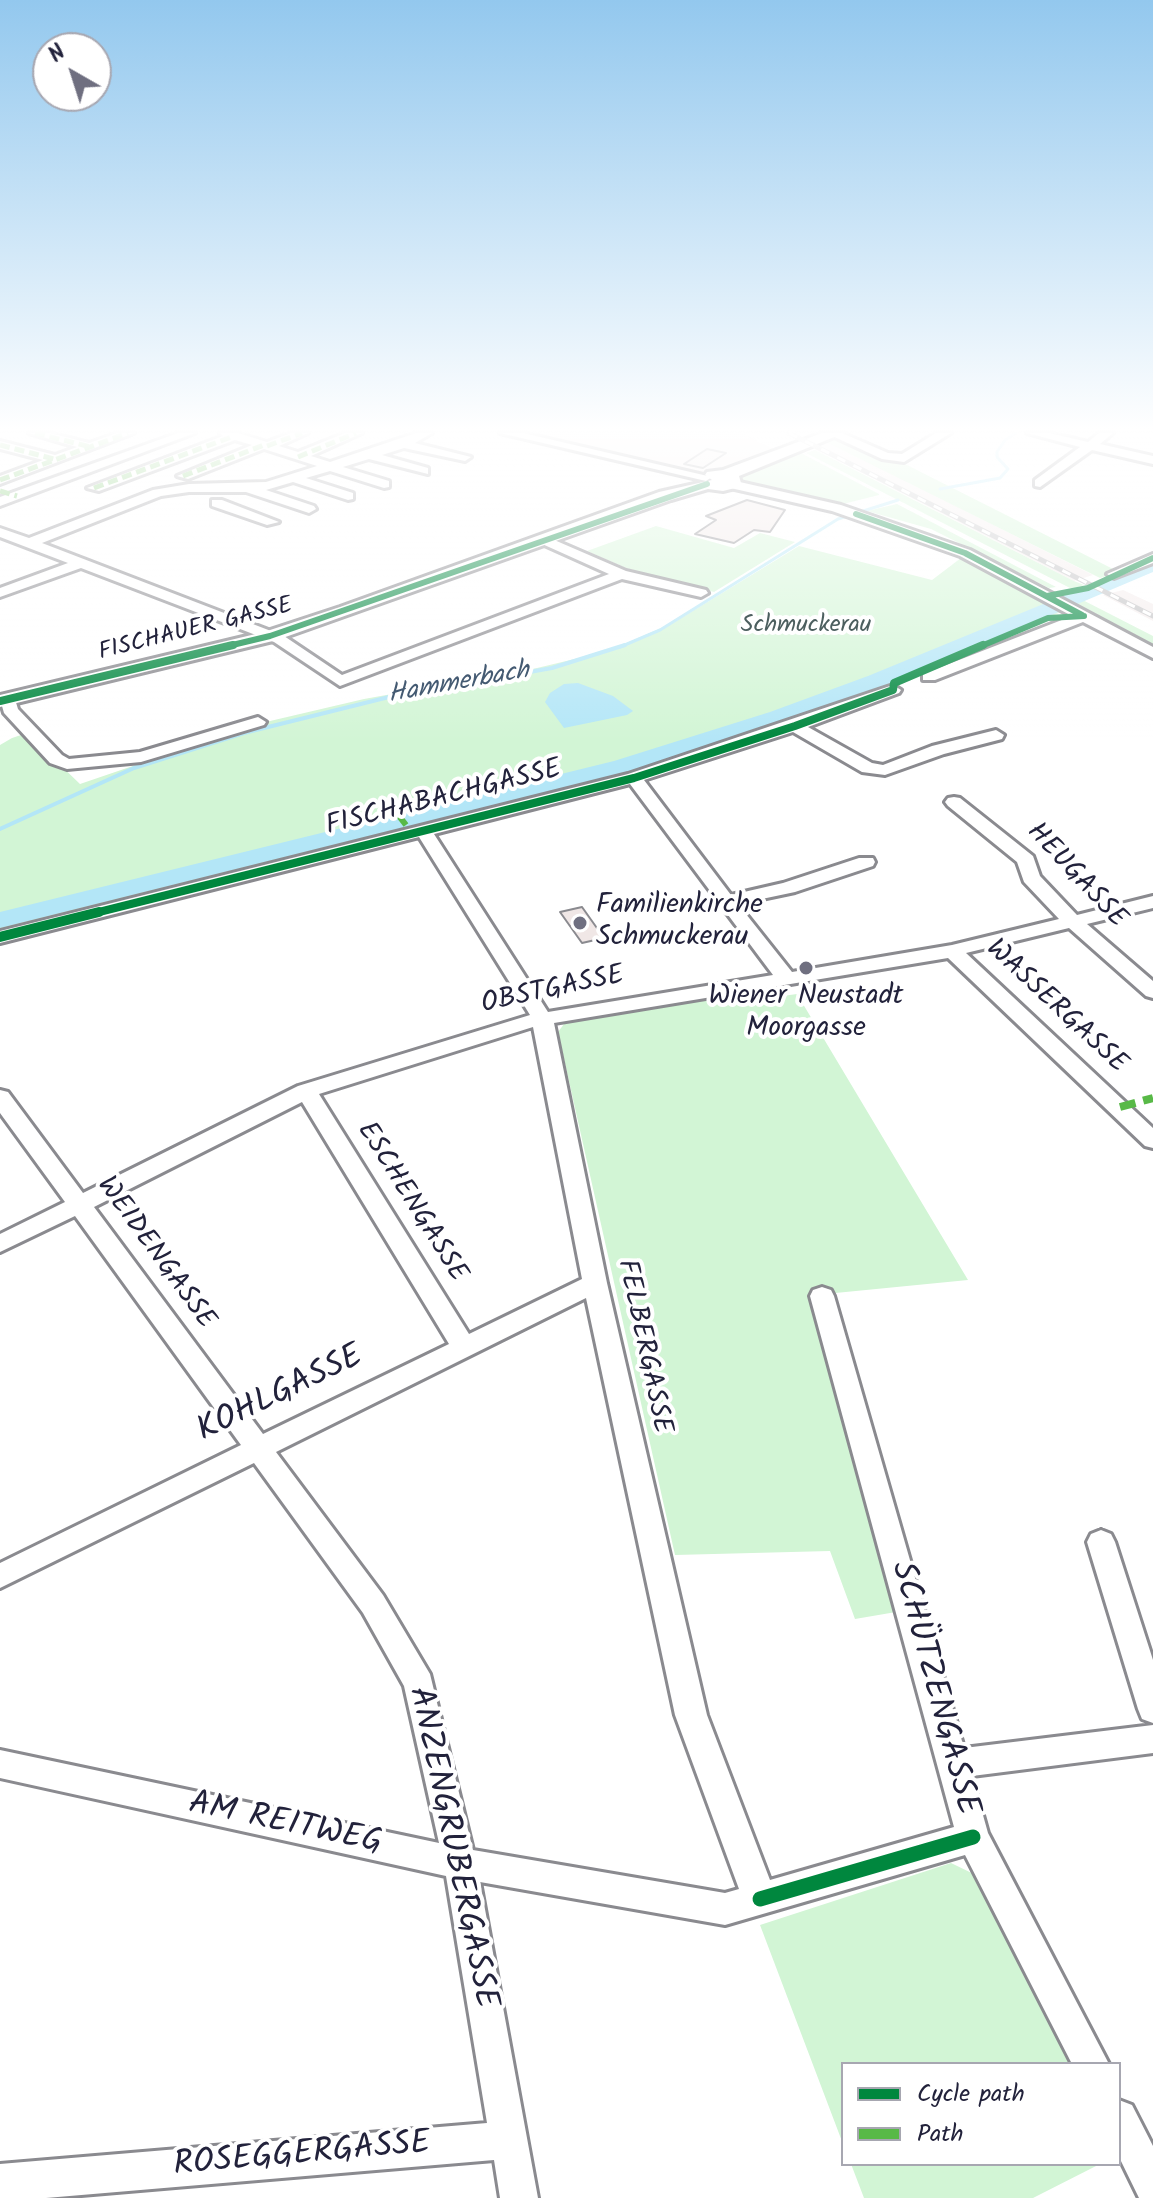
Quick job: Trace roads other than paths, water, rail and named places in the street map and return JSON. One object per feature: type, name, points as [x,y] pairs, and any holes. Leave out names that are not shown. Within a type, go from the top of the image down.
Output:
[{"type":"main road","name":"FISCHAUER GASSE","points":[[5,706],[270,636],[557,536]]},
{"type":"street","points":[[10,536],[279,639],[340,681],[621,574]]},
{"type":"street","points":[[30,543],[49,536]]},
{"type":"street","points":[[915,536],[965,553],[1153,653]]},
{"type":"street","points":[[545,540],[621,574],[701,593]]},
{"type":"street","points":[[1114,574],[1153,558]]},
{"type":"street","points":[[0,593],[83,562]]},
{"type":"street","points":[[929,677],[1077,612]]},
{"type":"street","name":"FISCHABACHGASSE","points":[[0,937],[634,778],[795,726],[893,690]]},
{"type":"street","points":[[5,706],[56,759],[67,764],[141,757],[258,722]]},
{"type":"street","points":[[795,726],[868,768],[885,770],[938,750],[996,735]]},
{"type":"street","points":[[634,778],[786,978]]},
{"type":"street","name":"HEUGASSE","points":[[954,802],[1026,860],[1031,878],[1072,921],[1153,992]]},
{"type":"street","name":"FELBERGASSE","points":[[423,830],[542,1018],[595,1283],[691,1715],[760,1899]]},
{"type":"street","points":[[728,901],[788,888],[866,862]]},
{"type":"street","name":"OBSTGASSE","points":[[0,1244],[306,1091],[542,1018],[952,951],[1153,902]]},
{"type":"street","name":"WASSERGASSE","points":[[952,951],[1153,1141]]},
{"type":"street","name":"ESCHENGASSE","points":[[306,1091],[464,1347]]},
{"type":"street","name":"WEIDENGASSE","points":[[0,1097],[258,1447]]},
{"type":"street","name":"KOHLGASSE","points":[[0,1576],[595,1283]]},
{"type":"street","name":"SCHÜTZENGASSE","points":[[822,1296],[973,1837],[1090,2062]]},
{"type":"street","name":"ANZENGRUBERGASSE","points":[[258,1447],[373,1604],[419,1683],[460,1863],[519,2198]]},
{"type":"street","points":[[1101,1542],[1153,1709]]},
{"type":"street","points":[[954,1764],[1153,1739]]},
{"type":"street","name":"AM REITWEG","points":[[0,1764],[460,1863],[725,1909],[973,1837]]},
{"type":"street","points":[[1121,2122],[1153,2185]]},
{"type":"street","name":"ROSEGGERGASSE","points":[[0,2183],[508,2140]]},
{"type":"water","points":[[578,683],[613,696],[633,711],[627,715],[564,728],[545,702],[550,693],[564,684]]},
{"type":"waterway","name":"Hammerbach","points":[[624,645],[660,630],[811,536]]},
{"type":"waterway","points":[[0,920],[622,766],[778,717],[876,681],[1153,565]]},
{"type":"waterway","name":"Hammerbach","points":[[0,829],[134,768],[244,733],[389,697],[552,668],[624,645]]},
{"type":"waterway","name":"Hammerbach","points":[[620,647],[624,645]]},
{"type":"railway","points":[[993,536],[1153,616]]},
{"type":"place","name":"Familienkirche Schmuckerau","points":[[580,923]]},
{"type":"place","name":"Wiener Neustadt Moorgasse","points":[[806,968]]},
{"type":"park label","name":"Schmuckerau","points":[[806,627]]}]
